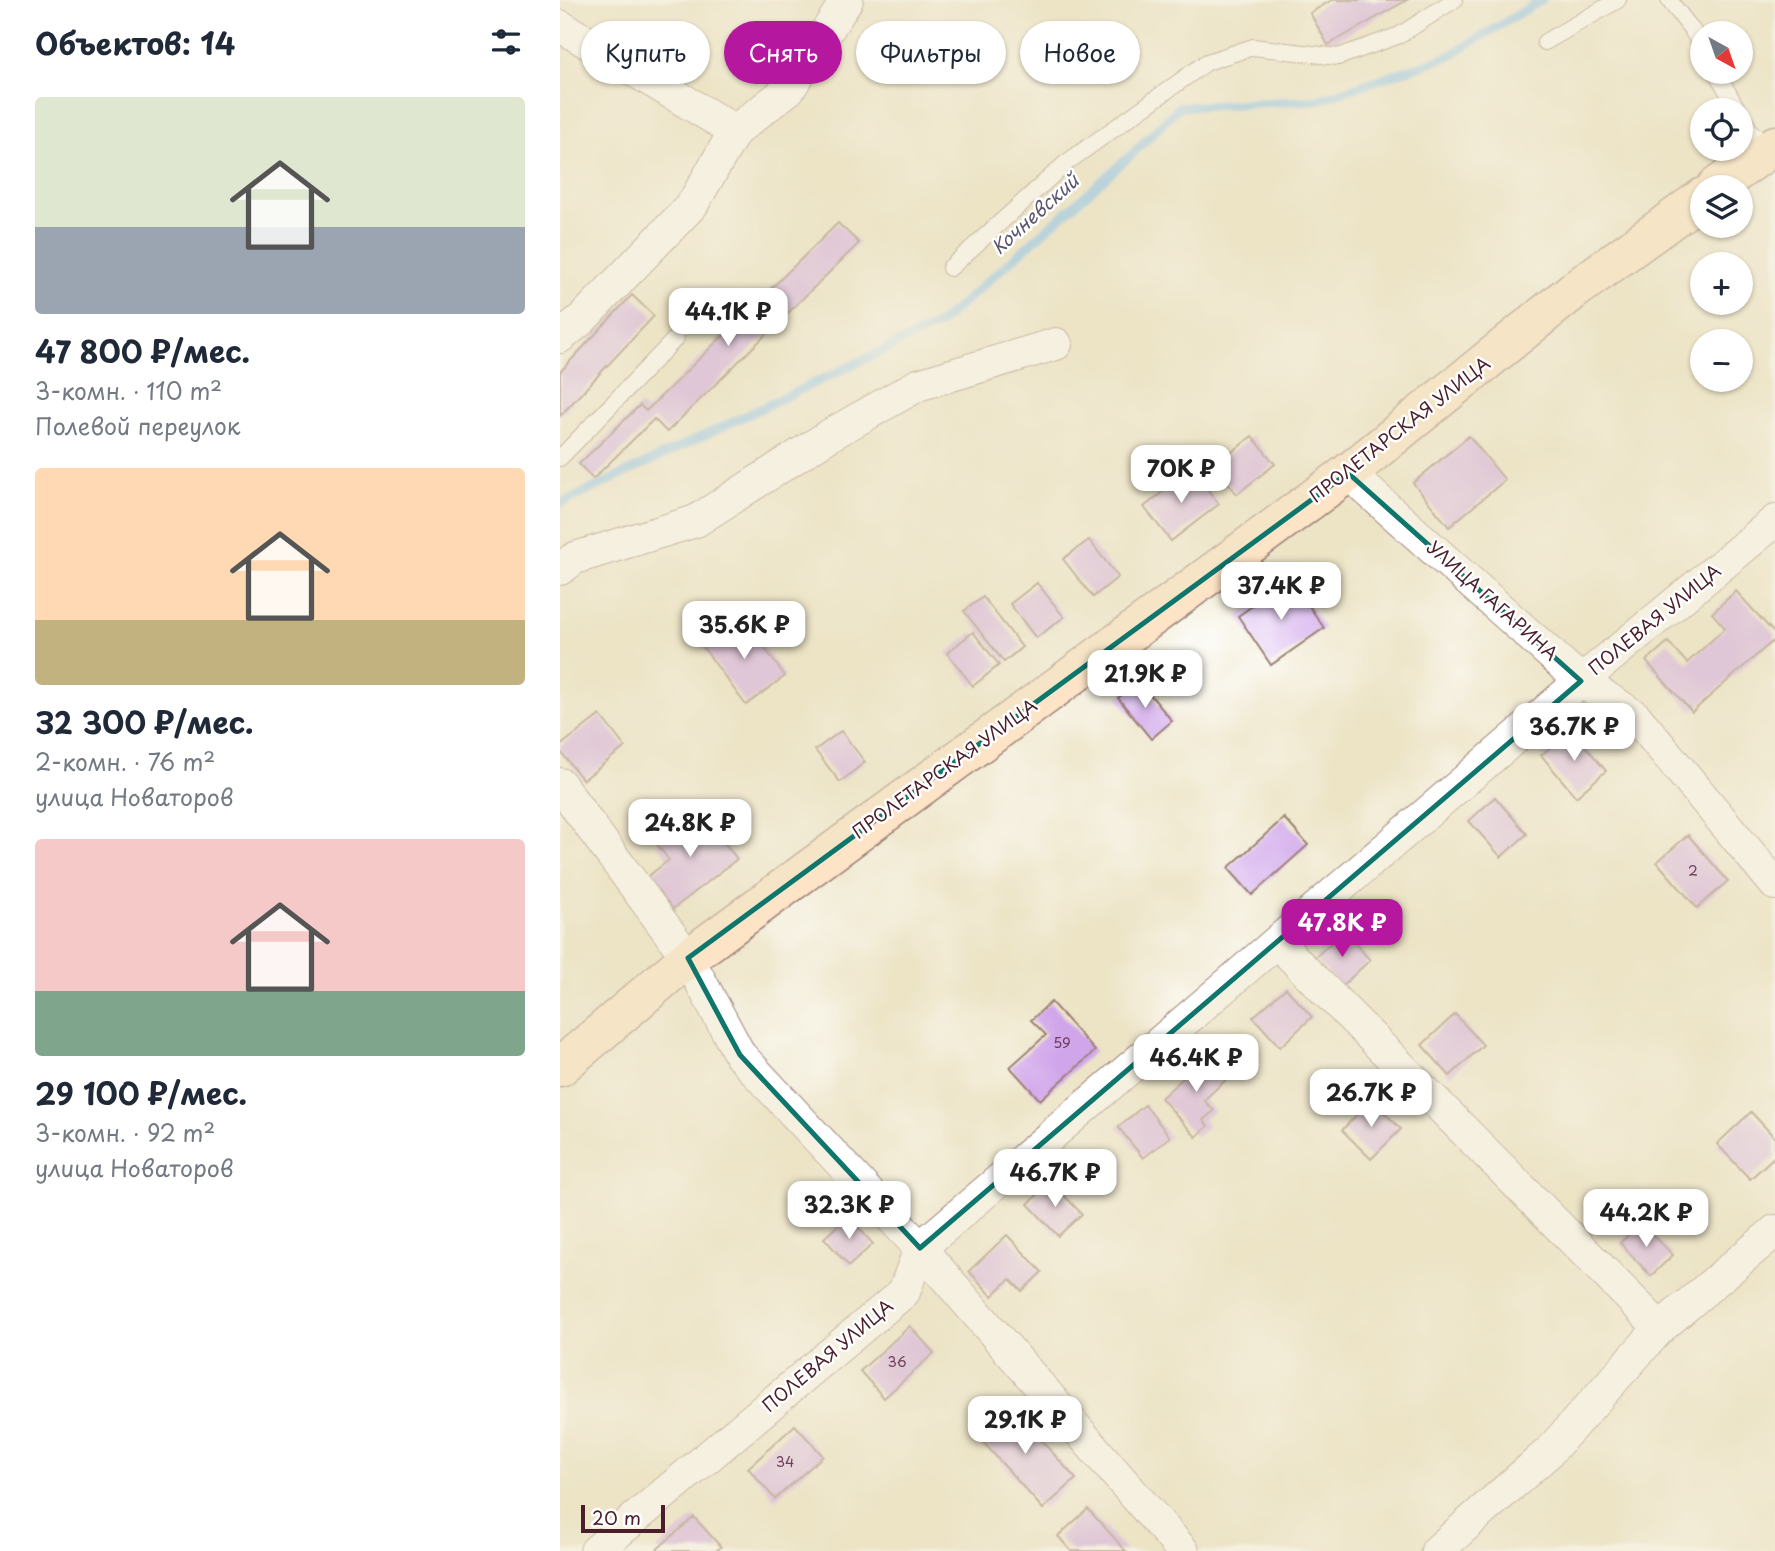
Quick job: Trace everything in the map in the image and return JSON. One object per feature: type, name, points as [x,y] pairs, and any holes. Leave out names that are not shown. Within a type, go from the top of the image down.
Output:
[{"type":"street","points":[[560,337],[582,319],[692,205],[735,131],[789,89],[848,0]]},
{"type":"street","points":[[560,26],[735,131]]},
{"type":"street","points":[[1734,175],[1774,148]]},
{"type":"street","name":"ПРОЛЕТАРСКАЯ УЛИЦА","points":[[560,1067],[688,958],[1348,473],[1573,291],[1690,206]]},
{"type":"street","points":[[560,569],[575,558],[696,521],[830,435],[918,385],[1056,344]]},
{"type":"street","name":"УЛИЦА ГАГАРИНА","points":[[1348,473],[1581,681],[1636,717],[1775,884]]},
{"type":"street","name":"ПОЛЕВАЯ УЛИЦА","points":[[596,1551],[904,1293],[920,1248],[1581,681],[1775,521]]},
{"type":"street","points":[[560,783],[688,958],[740,1055],[920,1248],[1183,1551]]},
{"type":"street","points":[[1277,942],[1660,1328]]},
{"type":"street","points":[[1437,1551],[1549,1452],[1660,1328],[1775,1231]]},
{"type":"lane","points":[[950,268],[1066,163],[1207,62],[1253,47],[1338,57],[1400,35],[1454,0]]},
{"type":"lane","points":[[1545,42],[1618,0]]},
{"type":"lane","points":[[1669,0],[1690,27]]},
{"type":"lane","points":[[1753,133],[1774,148]]},
{"type":"lane","points":[[560,458],[676,338]]},
{"type":"highlighted area","points":[[1348,473],[1581,681],[920,1248],[740,1055],[688,958]]},
{"type":"building","points":[[1332,0],[1407,0],[1328,45],[1310,13]]},
{"type":"building","points":[[838,223],[859,243],[667,432],[654,419],[593,479],[579,464],[640,405],[646,411]]},
{"type":"building","points":[[632,295],[654,316],[560,416],[560,372]]},
{"type":"building","points":[[1252,436],[1275,464],[1237,494],[1215,466]]},
{"type":"building","points":[[1469,436],[1505,480],[1449,527],[1413,483]]},
{"type":"building","points":[[1191,469],[1219,504],[1171,541],[1144,507]]},
{"type":"building","points":[[1089,540],[1118,577],[1093,597],[1063,559]]},
{"type":"building","points":[[1291,579],[1324,628],[1271,665],[1238,616]]},
{"type":"building","points":[[1037,583],[1064,617],[1036,638],[1010,604]]},
{"type":"building","points":[[1736,591],[1775,634],[1775,639],[1692,712],[1646,661],[1668,642],[1687,663],[1725,628],[1712,613]]},
{"type":"building","points":[[983,597],[1022,647],[1004,662],[964,611]]},
{"type":"building","points":[[742,617],[785,676],[746,705],[702,646]]},
{"type":"building","points":[[973,632],[999,665],[973,686],[947,653]]},
{"type":"building","points":[[1139,681],[1172,721],[1151,739],[1118,698]]},
{"type":"building","points":[[600,715],[625,747],[583,780],[560,751],[560,746]]},
{"type":"building","points":[[1572,730],[1606,771],[1576,797],[1541,755]]},
{"type":"building","points":[[841,731],[865,762],[840,782],[815,750]]},
{"type":"building","points":[[1495,797],[1527,834],[1501,857],[1469,821]]},
{"type":"building","points":[[699,810],[737,859],[673,909],[647,877],[669,860],[656,843]]},
{"type":"building","points":[[1284,818],[1308,845],[1252,895],[1228,868]]},
{"type":"building","points":[[1688,835],[1728,881],[1697,908],[1657,862]]},
{"type":"building","points":[[1344,931],[1370,960],[1341,987],[1314,958]]},
{"type":"building","points":[[1286,988],[1312,1017],[1280,1047],[1253,1017]]},
{"type":"building","points":[[1051,1002],[1095,1051],[1040,1100],[1010,1067],[1046,1035],[1031,1020]]},
{"type":"building","points":[[1455,1014],[1483,1045],[1450,1076],[1422,1045]]},
{"type":"building","points":[[1209,1054],[1229,1077],[1204,1100],[1214,1111],[1203,1120],[1208,1126],[1196,1137],[1161,1098]]},
{"type":"building","points":[[1371,1100],[1401,1129],[1371,1159],[1342,1130]]},
{"type":"building","points":[[1145,1105],[1170,1137],[1143,1158],[1118,1127]]},
{"type":"building","points":[[1751,1112],[1775,1138],[1775,1156],[1750,1179],[1717,1144]]},
{"type":"building","points":[[1051,1182],[1082,1214],[1058,1236],[1028,1204]]},
{"type":"building","points":[[848,1216],[873,1244],[849,1266],[824,1238]]},
{"type":"building","points":[[1641,1223],[1673,1255],[1651,1276],[1620,1243]]},
{"type":"building","points":[[1007,1235],[1042,1272],[1022,1291],[1010,1279],[992,1296],[969,1271]]},
{"type":"building","points":[[910,1326],[934,1353],[884,1398],[860,1371]]},
{"type":"building","points":[[1008,1403],[1076,1479],[1043,1509],[974,1432]]},
{"type":"building","points":[[795,1425],[823,1456],[775,1499],[748,1468]]},
{"type":"building","points":[[1088,1509],[1126,1551],[1071,1551],[1058,1536]]},
{"type":"building","points":[[694,1517],[721,1547],[716,1551],[655,1551]]},
{"type":"waterway","name":"Кочневский","points":[[560,504],[939,324],[1131,155],[1179,107],[1318,100],[1449,56],[1542,0]]}]
